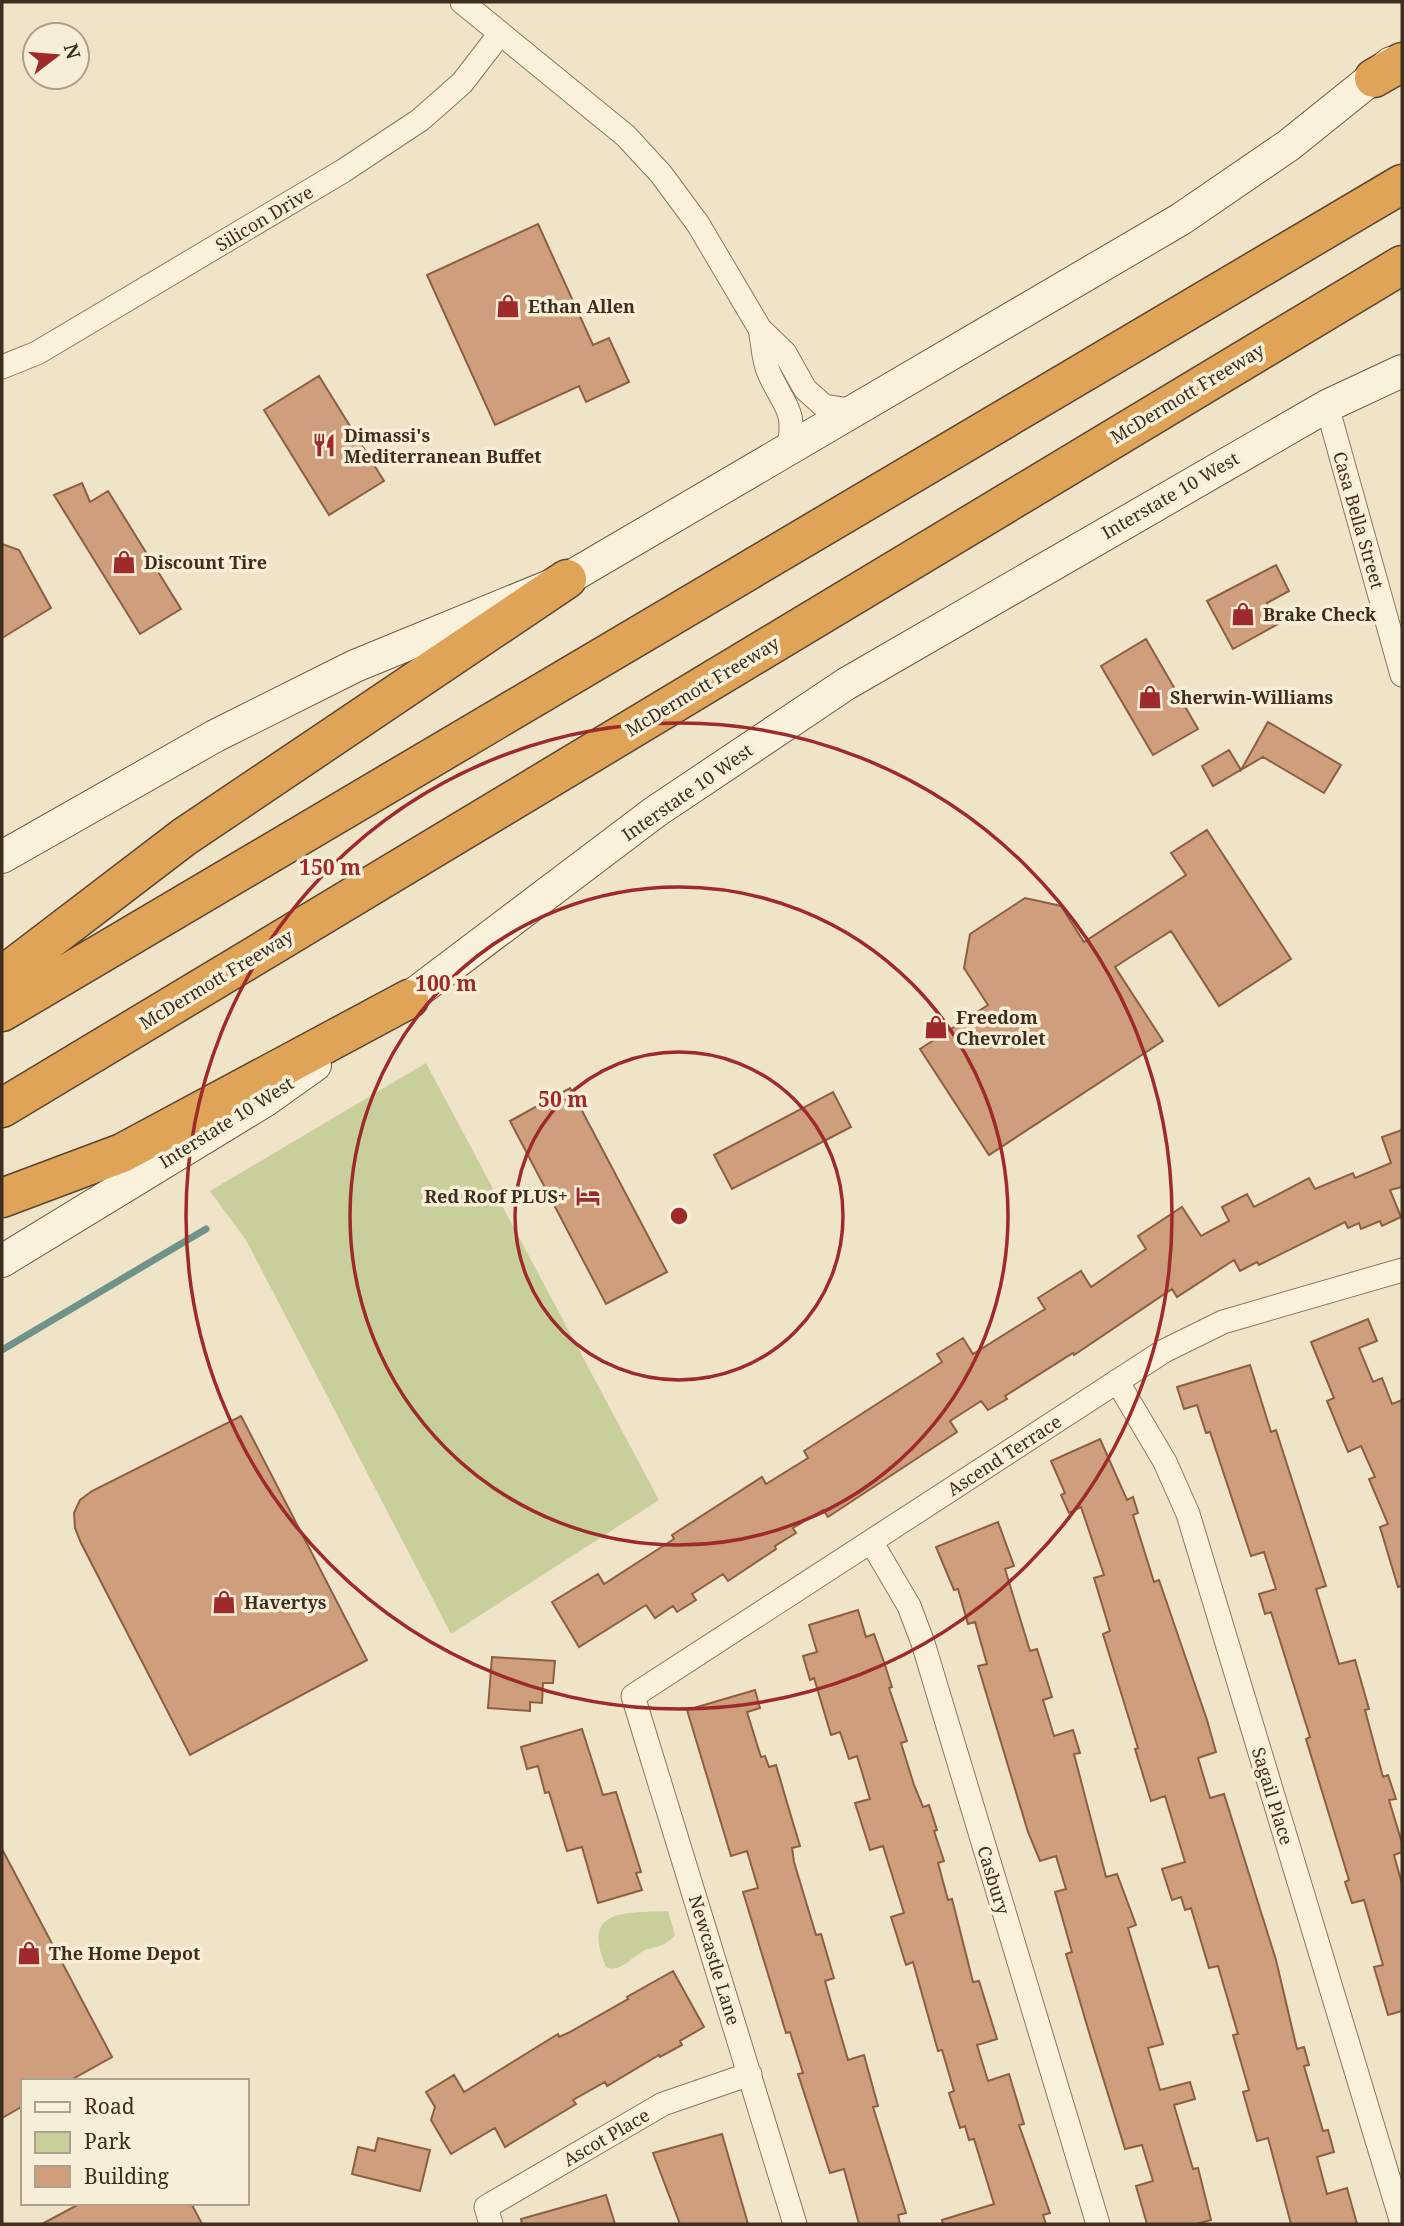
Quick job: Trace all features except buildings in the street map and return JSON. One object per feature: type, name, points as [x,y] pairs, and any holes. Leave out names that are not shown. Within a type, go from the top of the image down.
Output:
[{"type":"highway","points":[[2,1012],[1402,184]]},
{"type":"highway","name":"McDermott Freeway","points":[[2,1108],[1402,265]]},
{"type":"highway","points":[[2,976],[184,837],[567,579]]},
{"type":"highway","points":[[2,1198],[122,1153],[409,999]]},
{"type":"main road","points":[[2,858],[215,736],[333,677],[567,579],[788,452],[1205,204],[1388,70],[1402,53]]},
{"type":"main road","name":"Interstate 10 West","points":[[2,1261],[265,1100],[409,999],[654,812],[846,684],[1327,406],[1402,371]]},
{"type":"street","points":[[462,2],[499,35],[626,136],[661,174],[698,224],[760,329],[785,353],[805,389],[824,406],[856,411]]},
{"type":"street","name":"Silicon Drive","points":[[2,367],[37,354],[343,171],[420,120],[462,83],[499,35]]},
{"type":"street","points":[[760,329],[768,372],[789,407],[793,427],[788,452]]},
{"type":"street","name":"Casa Bella Street","points":[[1327,406],[1402,675]]},
{"type":"street","name":"Ascend Terrace","points":[[633,1696],[1117,1381],[1209,1328],[1400,1277]]},
{"type":"street","name":"Sagail Place","points":[[1117,1381],[1165,1462],[1188,1514],[1402,2223]]},
{"type":"street","name":"Casbury","points":[[872,1542],[909,1606],[923,1643],[1098,2224]]},
{"type":"street","name":"Newcastle Lane","points":[[633,1696],[794,2224]]},
{"type":"street","name":"Ascot Place","points":[[491,2224],[486,2207],[533,2179],[663,2104],[750,2074]]},
{"type":"green space","points":[[426,1063],[659,1500],[451,1634],[246,1240],[210,1191]]},
{"type":"green space","points":[[668,1911],[675,1935],[670,1940],[645,1950],[620,1967],[606,1967],[599,1934],[603,1924],[622,1914]]},
{"type":"waterway","points":[[2,1350],[206,1229]]},
{"type":"place","name":"Ethan Allen","points":[[508,306]]},
{"type":"place","name":"Dimassi's Mediterranean Buffet","points":[[324,445]]},
{"type":"place","name":"Discount Tire","points":[[124,562]]},
{"type":"place","name":"Brake Check","points":[[1243,614]]},
{"type":"place","name":"Sherwin-Williams","points":[[1150,697]]},
{"type":"place","name":"Freedom Chevrolet","points":[[936,1027]]},
{"type":"place","name":"Red Roof PLUS+","points":[[588,1196]]},
{"type":"place","name":"Havertys","points":[[224,1602]]},
{"type":"place","name":"The Home Depot","points":[[29,1953]]}]
